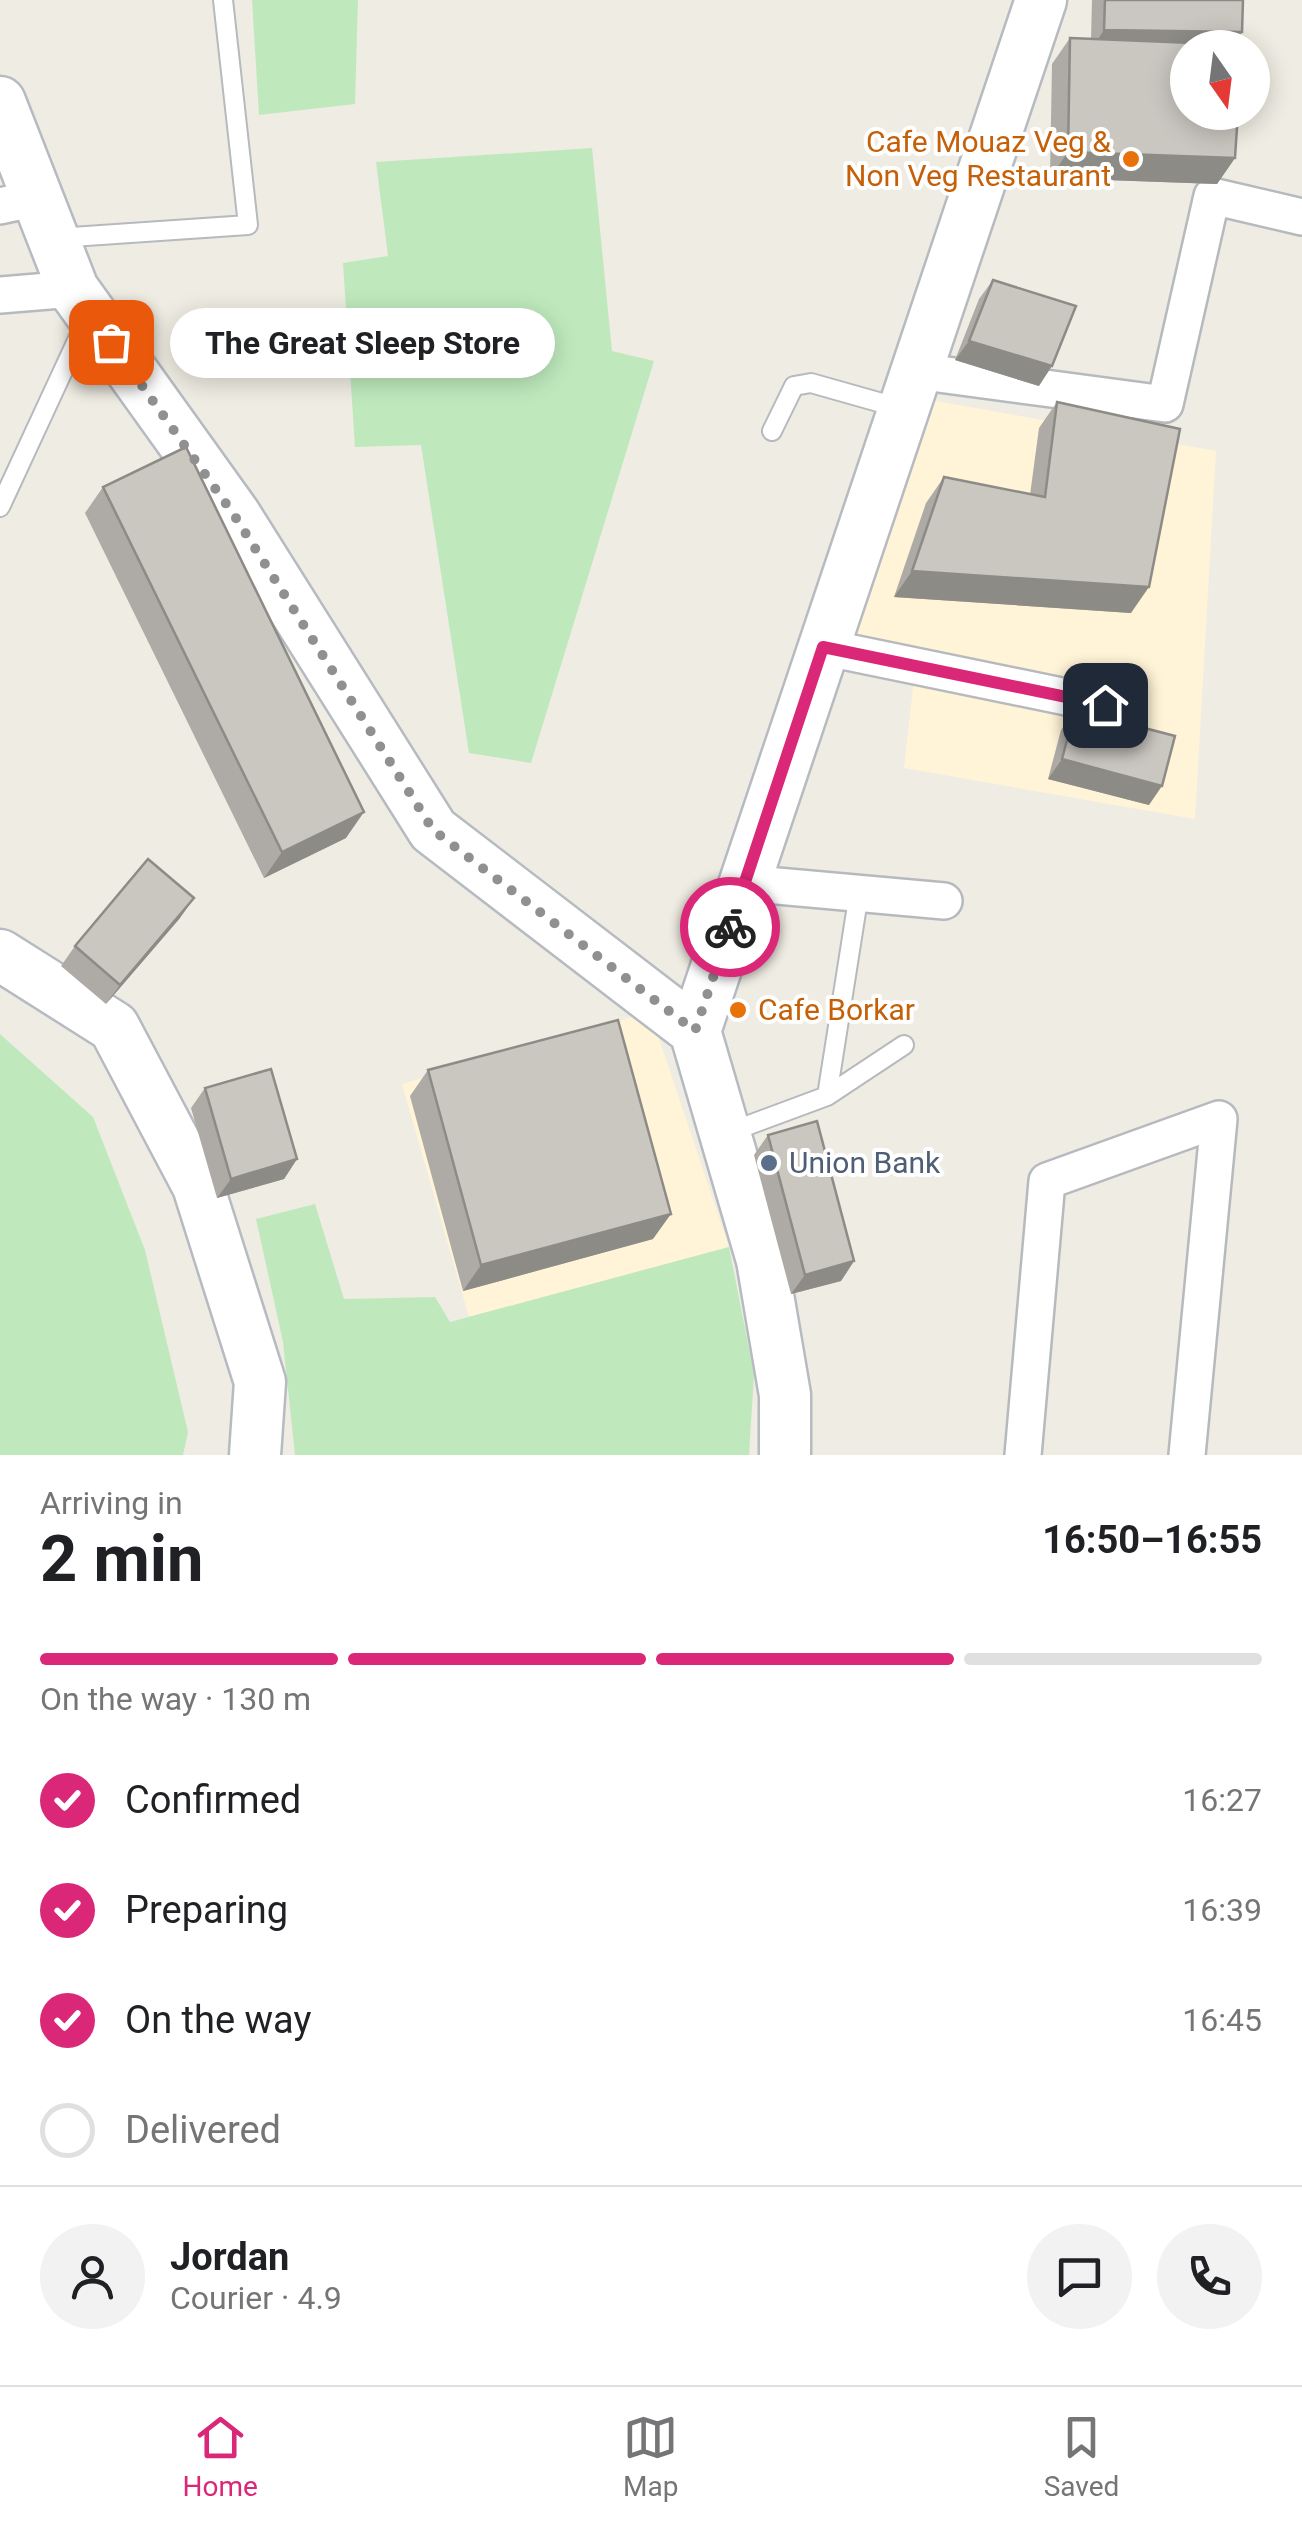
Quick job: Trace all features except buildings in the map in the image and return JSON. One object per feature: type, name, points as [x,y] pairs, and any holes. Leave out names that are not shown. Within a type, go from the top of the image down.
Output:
[{"type":"main road","points":[[784,1455],[785,1395],[762,1260],[695,1031],[1040,0]]},
{"type":"main road","points":[[0,102],[29,214],[82,301],[234,515],[433,830],[695,1031]]},
{"type":"main road","points":[[0,955],[114,1028],[198,1186],[260,1382],[255,1455]]},
{"type":"street","points":[[910,390],[1165,404],[1212,196],[1302,217]]},
{"type":"street","points":[[0,295],[82,301]]},
{"type":"street","points":[[823,647],[1105,705]]},
{"type":"street","points":[[744,883],[944,900]]},
{"type":"street","points":[[1023,1455],[1047,1181],[1219,1119],[1186,1455]]},
{"type":"lane","points":[[29,214],[248,225],[223,0]]},
{"type":"lane","points":[[0,508],[82,301]]},
{"type":"lane","points":[[772,431],[794,386],[810,383],[910,390]]},
{"type":"lane","points":[[827,1096],[859,893]]},
{"type":"lane","points":[[725,1134],[827,1096],[904,1044]]},
{"type":"shaded area","points":[[925,399],[1216,451],[1195,819],[904,768],[914,679],[846,661]]},
{"type":"shaded area","points":[[650,1012],[729,1247],[469,1317],[402,1084]]},
{"type":"green space","points":[[252,0],[358,0],[355,104],[259,115]]},
{"type":"green space","points":[[592,148],[612,351],[654,361],[531,763],[469,753],[421,445],[355,447],[343,263],[388,256],[376,162]]},
{"type":"green space","points":[[0,1034],[93,1117],[145,1250],[188,1432],[183,1455],[0,1455]]},
{"type":"green space","points":[[315,1204],[344,1299],[435,1297],[450,1322],[729,1247],[754,1374],[749,1455],[295,1455],[283,1342],[256,1219]]},
{"type":"way so far","points":[[111,342],[234,515],[433,830],[695,1031],[730,927]]},
{"type":"place","name":"Cafe Mouaz Veg & Non Veg Restaurant","points":[[1131,159]]},
{"type":"place","name":"The Great Sleep Store","points":[[111,342]]},
{"type":"place","name":"Cafe Borkar","points":[[738,1010]]},
{"type":"place","name":"Union Bank","points":[[769,1163]]},
{"type":"route","points":[[730,927],[823,647],[1105,705]]}]
